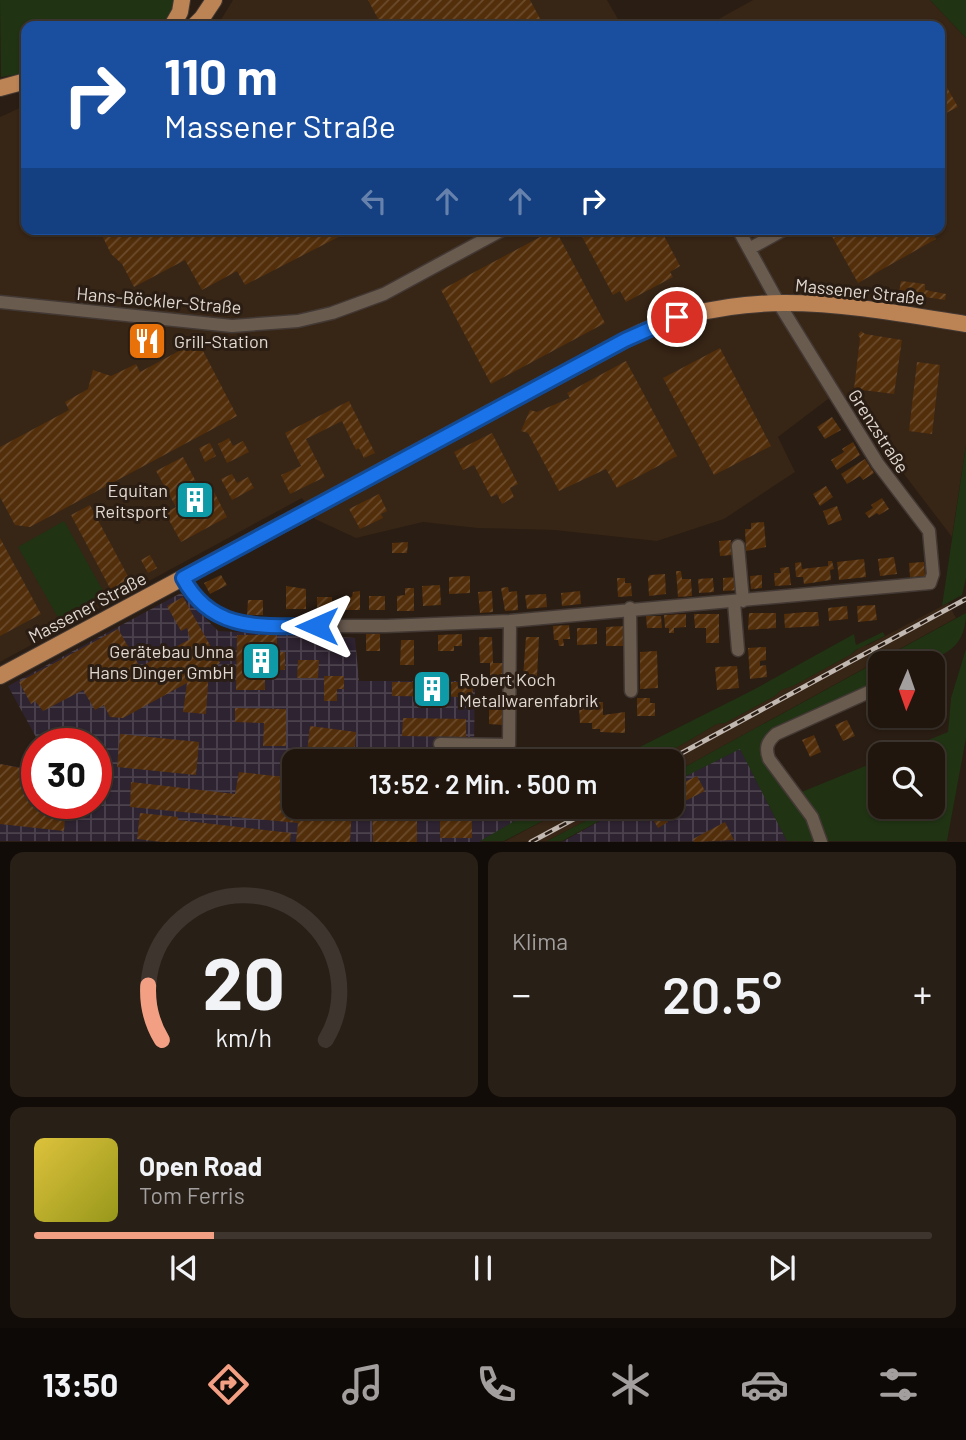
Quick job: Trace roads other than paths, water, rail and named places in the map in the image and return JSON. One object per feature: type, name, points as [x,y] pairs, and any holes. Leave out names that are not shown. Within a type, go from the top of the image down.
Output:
[{"type":"main road","points":[[175,21],[182,0]]},
{"type":"main road","points":[[199,21],[214,0]]},
{"type":"main road","name":"Massener Straße","points":[[0,676],[639,333],[677,317],[723,307],[778,302],[854,306],[966,324]]},
{"type":"street","name":"Hans-Böckler-Straße","points":[[0,302],[232,326],[298,321],[332,313],[384,294],[493,235]]},
{"type":"street","points":[[742,235],[778,302]]},
{"type":"street","points":[[750,249],[774,235]]},
{"type":"street","name":"Grenzstraße","points":[[739,602],[930,583],[933,574],[929,531],[878,464],[778,302]]},
{"type":"street","points":[[738,546],[738,650]]},
{"type":"street","points":[[183,578],[201,602],[219,615],[248,625],[386,626],[510,621],[630,608],[739,602]]},
{"type":"street","points":[[630,608],[631,691]]},
{"type":"street","points":[[440,744],[509,745],[510,621]]},
{"type":"street","points":[[821,842],[812,817],[769,759],[768,743],[776,734],[868,692]]},
{"type":"railway","points":[[684,752],[966,599]]},
{"type":"railway","points":[[531,842],[574,819]]},
{"type":"place","name":"Grill-Station","points":[[147,341]]},
{"type":"place","name":"Equitan Reitsport","points":[[195,500]]},
{"type":"place","name":"Gerätebau Unna Hans Dinger GmbH","points":[[261,661]]},
{"type":"place","name":"Robert Koch Metallwarenfabrik","points":[[432,689]]}]
